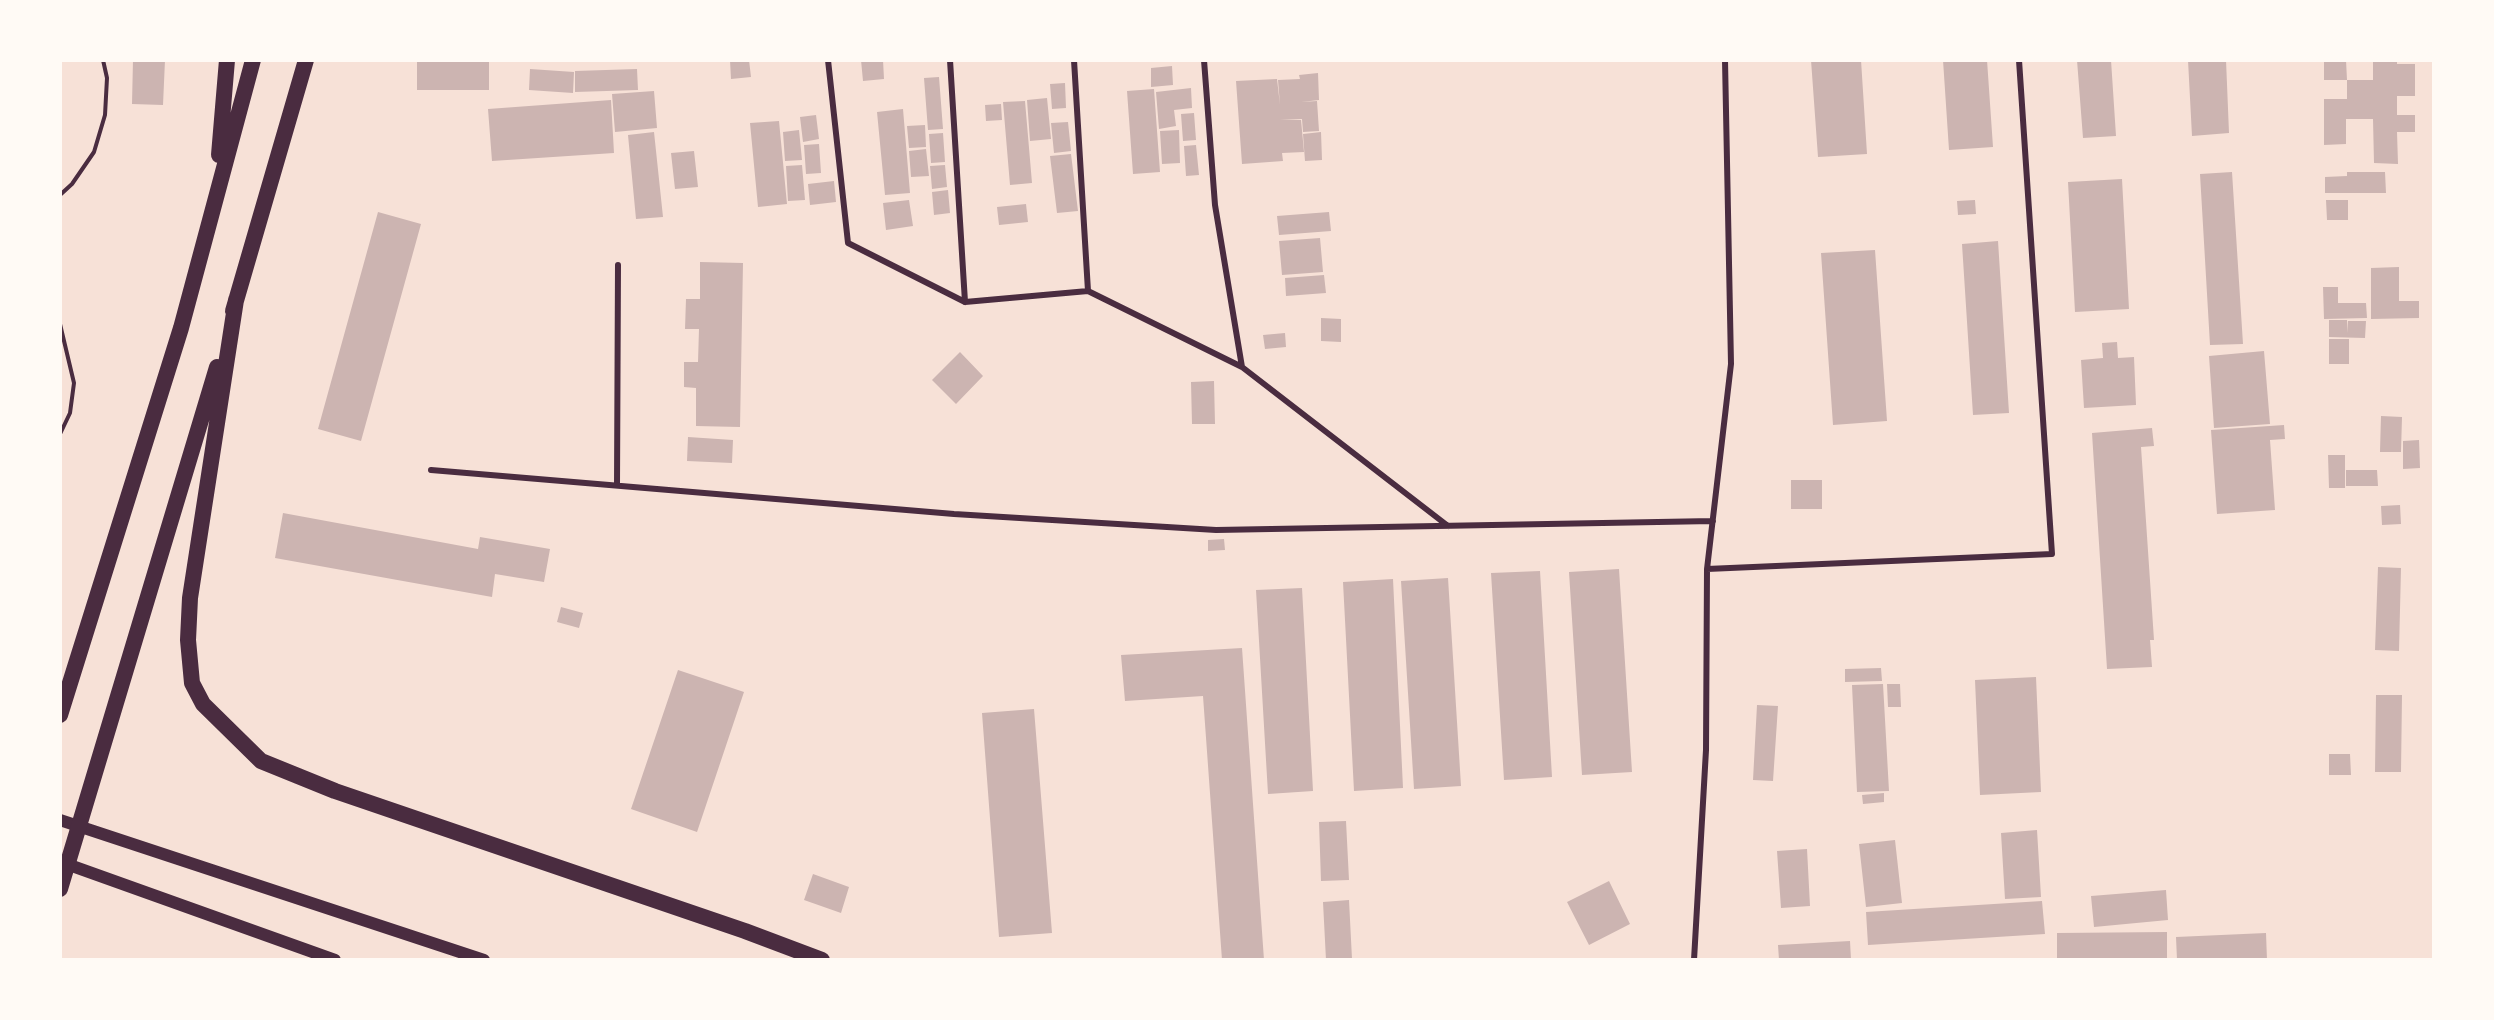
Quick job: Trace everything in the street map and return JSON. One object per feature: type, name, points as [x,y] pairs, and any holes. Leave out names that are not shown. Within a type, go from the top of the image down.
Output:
[{"type":"highway","points":[[215,195],[227,60]]},
{"type":"highway","points":[[60,715],[182,328],[215,195],[253,60]]},
{"type":"highway","points":[[60,889],[306,60]]},
{"type":"highway","points":[[236,300],[190,598],[188,640],[192,682],[203,704],[261,761],[335,791],[745,931],[822,960]]},
{"type":"main road","points":[[60,820],[484,960]]},
{"type":"main road","points":[[60,862],[335,960]]},
{"type":"street","points":[[828,60],[848,243],[965,302],[1088,291],[1242,368],[1449,527]]},
{"type":"street","points":[[950,60],[965,302]]},
{"type":"street","points":[[1074,60],[1088,291]]},
{"type":"street","points":[[1204,60],[1215,205],[1242,368]]},
{"type":"street","points":[[1694,960],[1706,750],[1707,569],[1731,364],[1725,60]]},
{"type":"street","points":[[1707,569],[2052,554],[2019,60]]},
{"type":"street","points":[[616,485],[618,265]]},
{"type":"street","points":[[431,470],[954,514],[1216,530],[1713,521]]},
{"type":"path","points":[[60,195],[72,184],[94,152],[105,115],[108,78],[103,60]]},
{"type":"path","points":[[60,324],[74,383],[69,413],[60,434]]},
{"type":"building","points":[[133,60],[165,60],[163,105],[132,104]]},
{"type":"building","points":[[417,60],[489,60],[489,90],[417,90]]},
{"type":"building","points":[[730,60],[749,60],[751,77],[731,79]]},
{"type":"building","points":[[861,60],[883,60],[884,79],[863,81]]},
{"type":"building","points":[[1811,60],[1861,60],[1867,154],[1818,157]]},
{"type":"building","points":[[1943,60],[1987,60],[1993,147],[1949,150]]},
{"type":"building","points":[[2077,60],[2111,60],[2116,136],[2083,138]]},
{"type":"building","points":[[2188,60],[2226,60],[2229,133],[2192,136]]},
{"type":"building","points":[[2324,60],[2346,60],[2347,80],[2324,80]]},
{"type":"building","points":[[2373,60],[2397,60],[2397,64],[2415,64],[2415,96],[2397,96],[2397,115],[2415,115],[2415,132],[2397,132],[2398,164],[2374,163],[2373,119],[2346,119],[2346,144],[2324,145],[2324,99],[2347,99],[2347,80],[2373,80]]},
{"type":"building","points":[[1172,66],[1173,85],[1151,87],[1151,68]]},
{"type":"building","points":[[530,69],[574,72],[573,93],[529,90]]},
{"type":"building","points":[[637,69],[638,90],[575,92],[575,71]]},
{"type":"building","points":[[1318,73],[1319,100],[1301,102],[1317,101],[1319,131],[1303,132],[1302,119],[1280,120],[1301,120],[1304,152],[1282,153],[1283,161],[1242,164],[1236,81],[1277,79],[1280,105],[1278,80],[1300,79],[1299,75]]},
{"type":"building","points":[[939,77],[943,129],[928,130],[924,78]]},
{"type":"building","points":[[1065,83],[1066,108],[1052,109],[1050,84]]},
{"type":"building","points":[[1191,88],[1192,108],[1174,110],[1176,126],[1159,129],[1156,92]]},
{"type":"building","points":[[1154,89],[1160,172],[1133,174],[1127,91]]},
{"type":"building","points":[[654,91],[657,128],[615,132],[612,94]]},
{"type":"building","points":[[1047,98],[1051,139],[1030,141],[1027,100]]},
{"type":"building","points":[[611,100],[614,153],[492,161],[488,109]]},
{"type":"building","points":[[1025,101],[1032,183],[1010,185],[1003,102]]},
{"type":"building","points":[[1001,104],[1002,120],[986,121],[985,105]]},
{"type":"building","points":[[903,109],[910,193],[885,195],[877,112]]},
{"type":"building","points":[[1194,113],[1196,140],[1183,141],[1181,114]]},
{"type":"building","points":[[816,115],[819,139],[803,142],[800,117]]},
{"type":"building","points":[[779,121],[787,204],[758,207],[750,123]]},
{"type":"building","points":[[1068,122],[1071,151],[1054,153],[1051,123]]},
{"type":"building","points":[[925,125],[926,147],[909,148],[907,126]]},
{"type":"building","points":[[799,130],[802,160],[785,161],[783,132]]},
{"type":"building","points":[[1179,130],[1180,163],[1162,164],[1160,131]]},
{"type":"building","points":[[654,132],[663,217],[636,219],[628,135]]},
{"type":"building","points":[[1321,132],[1322,160],[1305,161],[1303,134]]},
{"type":"building","points":[[943,133],[945,162],[931,163],[929,134]]},
{"type":"building","points":[[819,144],[821,173],[806,174],[804,145]]},
{"type":"building","points":[[1196,145],[1199,175],[1186,176],[1184,146]]},
{"type":"building","points":[[926,149],[929,176],[911,177],[909,151]]},
{"type":"building","points":[[694,151],[698,187],[675,189],[671,153]]},
{"type":"building","points":[[1071,154],[1078,211],[1057,213],[1050,156]]},
{"type":"building","points":[[802,165],[805,200],[788,201],[786,166]]},
{"type":"building","points":[[945,165],[947,187],[932,189],[930,166]]},
{"type":"building","points":[[2232,172],[2243,344],[2210,345],[2200,174]]},
{"type":"building","points":[[2347,172],[2385,172],[2386,193],[2325,193],[2325,177],[2347,176]]},
{"type":"building","points":[[2122,179],[2129,309],[2075,312],[2068,182]]},
{"type":"building","points":[[834,181],[836,202],[810,205],[808,184]]},
{"type":"building","points":[[948,190],[950,213],[934,215],[932,192]]},
{"type":"building","points":[[909,200],[913,226],[886,230],[883,203]]},
{"type":"building","points":[[1975,200],[1976,214],[1958,215],[1957,201]]},
{"type":"building","points":[[2326,200],[2348,200],[2348,220],[2327,220]]},
{"type":"building","points":[[1026,204],[1028,222],[999,225],[997,207]]},
{"type":"building","points":[[378,212],[421,224],[361,441],[318,429]]},
{"type":"building","points":[[1329,212],[1331,231],[1279,235],[1277,216]]},
{"type":"building","points":[[1320,238],[1323,272],[1282,275],[1279,241]]},
{"type":"building","points":[[1998,241],[2009,413],[1973,415],[1962,244]]},
{"type":"building","points":[[1875,250],[1887,421],[1833,425],[1821,253]]},
{"type":"building","points":[[700,262],[743,263],[740,427],[696,426],[696,388],[684,387],[684,362],[698,362],[699,329],[685,329],[686,299],[700,299]]},
{"type":"building","points":[[2399,267],[2399,301],[2419,301],[2419,318],[2371,319],[2371,268]]},
{"type":"building","points":[[1324,275],[1326,293],[1286,296],[1285,278]]},
{"type":"building","points":[[2323,287],[2338,287],[2338,303],[2366,303],[2367,318],[2324,319]]},
{"type":"building","points":[[1321,318],[1341,319],[1341,342],[1321,341]]},
{"type":"building","points":[[2329,320],[2347,320],[2348,333],[2348,321],[2366,321],[2365,338],[2329,337]]},
{"type":"building","points":[[1285,333],[1286,347],[1265,349],[1263,335]]},
{"type":"building","points":[[2329,339],[2349,339],[2349,364],[2329,364]]},
{"type":"building","points":[[2117,342],[2118,358],[2134,357],[2136,405],[2084,408],[2081,360],[2103,358],[2102,343]]},
{"type":"building","points":[[2264,351],[2270,424],[2214,428],[2209,356]]},
{"type":"building","points":[[960,352],[983,376],[956,404],[932,380]]},
{"type":"building","points":[[1214,381],[1215,424],[1192,424],[1191,382]]},
{"type":"building","points":[[2381,416],[2402,417],[2401,452],[2380,452]]},
{"type":"building","points":[[2284,425],[2285,439],[2270,440],[2275,510],[2217,514],[2211,430]]},
{"type":"building","points":[[2152,428],[2154,446],[2141,447],[2154,640],[2150,640],[2152,667],[2107,669],[2092,433]]},
{"type":"building","points":[[688,437],[733,440],[732,463],[687,461]]},
{"type":"building","points":[[2419,440],[2420,468],[2403,469],[2403,441]]},
{"type":"building","points":[[2328,455],[2345,455],[2345,488],[2329,488]]},
{"type":"building","points":[[2346,470],[2377,470],[2378,486],[2346,486]]},
{"type":"building","points":[[1791,480],[1822,480],[1822,509],[1791,509]]},
{"type":"building","points":[[2400,505],[2401,524],[2382,525],[2381,506]]},
{"type":"building","points":[[283,513],[478,549],[480,537],[550,549],[544,582],[495,574],[492,597],[275,558]]},
{"type":"building","points":[[1224,539],[1225,550],[1208,551],[1208,540]]},
{"type":"building","points":[[2378,567],[2401,568],[2399,651],[2375,650]]},
{"type":"building","points":[[1619,569],[1632,772],[1582,775],[1569,572]]},
{"type":"building","points":[[1540,571],[1552,777],[1504,780],[1491,573]]},
{"type":"building","points":[[1448,578],[1461,786],[1414,789],[1401,581]]},
{"type":"building","points":[[1393,579],[1403,788],[1354,791],[1343,582]]},
{"type":"building","points":[[1302,588],[1313,791],[1268,794],[1256,590]]},
{"type":"building","points":[[561,607],[583,613],[579,628],[557,622]]},
{"type":"building","points":[[1242,648],[1264,960],[1222,960],[1203,696],[1125,701],[1121,655]]},
{"type":"building","points":[[1881,668],[1882,681],[1845,682],[1845,669]]},
{"type":"building","points":[[678,670],[744,692],[697,832],[631,809]]},
{"type":"building","points":[[2036,677],[2041,792],[1980,795],[1975,680]]},
{"type":"building","points":[[1883,684],[1889,791],[1857,792],[1852,685]]},
{"type":"building","points":[[1887,684],[1900,684],[1901,707],[1888,707]]},
{"type":"building","points":[[2376,695],[2402,695],[2401,772],[2375,772]]},
{"type":"building","points":[[1757,705],[1778,706],[1773,781],[1753,780]]},
{"type":"building","points":[[1034,709],[1052,933],[999,937],[982,713]]},
{"type":"building","points":[[2329,754],[2350,754],[2351,775],[2329,775]]},
{"type":"building","points":[[1884,793],[1884,802],[1863,804],[1862,795]]},
{"type":"building","points":[[1346,821],[1349,880],[1321,881],[1319,822]]},
{"type":"building","points":[[2037,830],[2041,897],[2005,899],[2001,833]]},
{"type":"building","points":[[1895,840],[1902,903],[1866,907],[1859,844]]},
{"type":"building","points":[[1807,849],[1810,906],[1781,908],[1777,851]]},
{"type":"building","points":[[813,874],[849,887],[841,913],[804,900]]},
{"type":"building","points":[[1609,881],[1630,924],[1589,945],[1567,902]]},
{"type":"building","points":[[2166,890],[2168,920],[2094,927],[2091,896]]},
{"type":"building","points":[[1349,900],[1352,959],[1326,960],[1323,902]]},
{"type":"building","points":[[2042,901],[2045,934],[1868,945],[1866,912]]},
{"type":"building","points":[[2167,932],[2167,960],[2057,960],[2057,933]]},
{"type":"building","points":[[2266,933],[2267,960],[2177,960],[2176,937]]},
{"type":"building","points":[[1850,941],[1851,960],[1779,960],[1778,945]]}]
